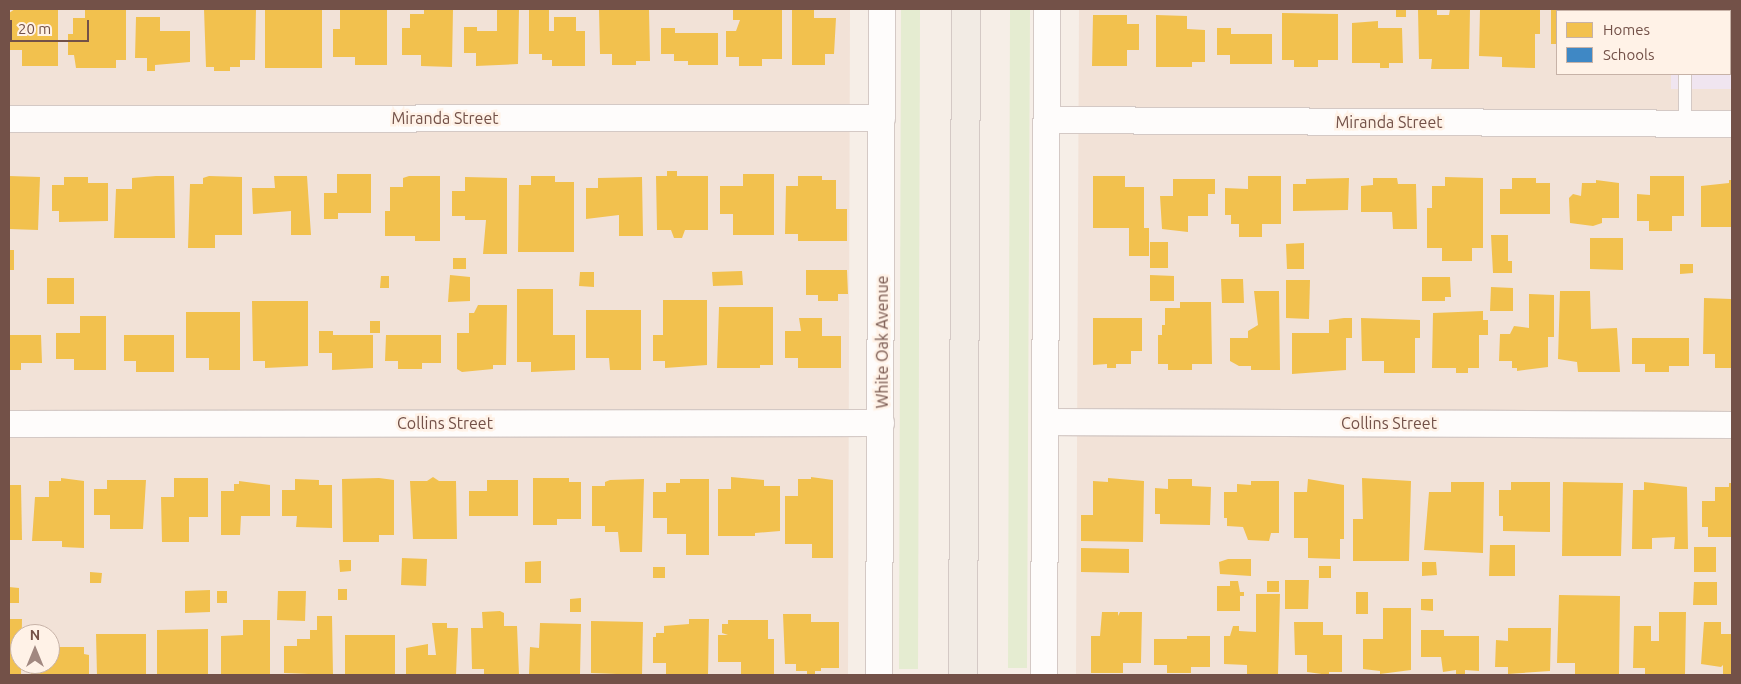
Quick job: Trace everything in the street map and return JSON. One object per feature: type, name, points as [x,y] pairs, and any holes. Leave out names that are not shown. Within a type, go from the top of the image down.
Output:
[{"type":"main road","points":[[963,675],[966,9]]},
{"type":"street","name":"White Oak Avenue","points":[[879,675],[882,9]]},
{"type":"street","points":[[1044,675],[1047,9]]},
{"type":"street","name":"Miranda Street","points":[[9,119],[882,118]]},
{"type":"street","name":"Miranda Street","points":[[1047,120],[1732,124]]},
{"type":"street","name":"Collins Street","points":[[1045,422],[1732,425]]},
{"type":"street","name":"Collins Street","points":[[9,424],[881,423]]},
{"type":"lane","points":[[1686,75],[1686,124]]},
{"type":"shaded area","points":[[9,9],[850,9],[848,675],[9,675]]},
{"type":"shaded area","points":[[1079,9],[1732,9],[1732,675],[1076,675]]},
{"type":"shaded area","points":[[1672,9],[1732,9],[1732,89],[1671,89],[1671,75],[1731,75],[1731,10]]},
{"type":"green space","points":[[901,9],[920,9],[918,669],[899,669]]},
{"type":"green space","points":[[1010,9],[1030,9],[1027,668],[1008,668]]},
{"type":"building: Homes","points":[[15,9],[58,9],[58,66],[22,66],[22,50],[9,50],[9,13]]},
{"type":"building: Homes","points":[[85,9],[126,9],[126,60],[116,60],[116,68],[76,68],[74,55],[68,55],[68,34],[73,34],[73,18],[85,18]]},
{"type":"building: Homes","points":[[204,9],[256,9],[255,60],[240,60],[240,67],[230,67],[230,71],[214,71],[214,67],[206,67]]},
{"type":"building: Homes","points":[[265,9],[322,9],[322,68],[265,68]]},
{"type":"building: Homes","points":[[340,9],[387,9],[387,65],[355,65],[355,57],[333,57],[333,29],[340,29]]},
{"type":"building: Homes","points":[[424,9],[453,9],[452,67],[421,66],[421,55],[402,55],[402,28],[410,28],[410,14],[424,14]]},
{"type":"building: Homes","points":[[497,9],[519,9],[518,64],[476,66],[476,53],[464,53],[464,27],[477,27],[477,31],[497,31]]},
{"type":"building: Homes","points":[[529,9],[549,9],[549,31],[554,31],[554,17],[576,17],[576,31],[585,31],[585,66],[552,66],[552,60],[542,60],[542,54],[529,54]]},
{"type":"building: Homes","points":[[599,9],[649,9],[650,61],[636,61],[636,65],[612,65],[612,54],[600,54]]},
{"type":"building: Homes","points":[[733,9],[782,9],[782,59],[762,59],[762,66],[739,66],[739,57],[726,57],[726,31],[736,31],[740,20],[733,20]]},
{"type":"building: Homes","points":[[792,9],[814,9],[814,18],[836,18],[834,54],[825,54],[825,65],[792,65]]},
{"type":"building: Homes","points":[[1396,9],[1406,9],[1406,17],[1396,17]]},
{"type":"building: Homes","points":[[1450,9],[1470,9],[1469,69],[1431,69],[1432,59],[1419,59],[1418,10],[1437,10],[1437,15],[1449,15]]},
{"type":"building: Homes","points":[[1480,9],[1540,9],[1540,34],[1535,34],[1535,68],[1502,67],[1502,57],[1479,56]]},
{"type":"building: Homes","points":[[1551,9],[1597,9],[1556,10],[1556,44],[1551,44]]},
{"type":"building: Homes","points":[[1282,13],[1338,14],[1338,60],[1318,60],[1318,67],[1294,67],[1294,60],[1282,60]]},
{"type":"building: Homes","points":[[1093,15],[1127,15],[1127,24],[1139,24],[1139,50],[1127,50],[1127,66],[1092,66]]},
{"type":"building: Homes","points":[[1156,15],[1187,16],[1187,29],[1205,30],[1205,62],[1192,62],[1192,67],[1156,67]]},
{"type":"building: Homes","points":[[136,17],[160,17],[160,31],[190,31],[190,62],[155,65],[155,71],[147,71],[147,58],[135,58]]},
{"type":"building: Homes","points":[[1378,21],[1378,28],[1402,28],[1403,63],[1389,63],[1389,68],[1380,68],[1380,63],[1352,63],[1352,23]]},
{"type":"building: Homes","points":[[661,28],[675,28],[675,33],[718,33],[718,65],[688,65],[688,61],[674,61],[674,54],[661,54]]},
{"type":"building: Homes","points":[[1217,28],[1231,28],[1231,34],[1272,34],[1272,64],[1230,64],[1230,55],[1217,55]]},
{"type":"building: Homes","points":[[667,171],[677,171],[677,176],[708,176],[708,230],[685,230],[682,238],[674,238],[671,230],[657,230],[656,176],[667,176]]},
{"type":"building: Homes","points":[[337,174],[371,174],[371,213],[338,213],[338,219],[324,219],[324,193],[337,193]]},
{"type":"building: Homes","points":[[743,174],[774,174],[774,235],[733,235],[733,214],[720,214],[720,186],[743,186]]},
{"type":"building: Homes","points":[[9,176],[40,177],[38,230],[9,229]]},
{"type":"building: Homes","points":[[174,176],[175,238],[114,238],[116,189],[132,189],[132,178]]},
{"type":"building: Homes","points":[[209,176],[242,177],[242,235],[215,235],[215,248],[188,248],[190,184],[203,184],[203,178]]},
{"type":"building: Homes","points":[[274,176],[307,176],[311,235],[291,235],[291,211],[253,214],[252,188],[275,188]]},
{"type":"building: Homes","points":[[409,176],[440,176],[440,241],[415,241],[415,236],[385,236],[385,211],[390,211],[390,187],[403,187],[403,178]]},
{"type":"building: Homes","points":[[531,176],[555,176],[555,182],[574,182],[574,252],[518,252],[519,185],[531,185]]},
{"type":"building: Homes","points":[[798,176],[822,176],[822,180],[836,180],[836,209],[847,209],[847,241],[798,241],[798,234],[785,234],[786,186],[798,186]]},
{"type":"building: Homes","points":[[1093,176],[1125,176],[1125,187],[1144,187],[1144,228],[1149,228],[1149,256],[1129,256],[1129,228],[1093,228]]},
{"type":"building: Homes","points":[[1248,176],[1281,176],[1281,224],[1262,224],[1262,237],[1239,237],[1239,224],[1231,224],[1231,215],[1225,215],[1225,188],[1248,189]]},
{"type":"building: Homes","points":[[1650,176],[1684,176],[1684,216],[1672,216],[1672,231],[1649,231],[1649,221],[1637,221],[1637,194],[1650,195]]},
{"type":"building: Homes","points":[[64,177],[88,177],[88,183],[108,183],[108,221],[59,222],[59,211],[52,211],[52,185],[64,185]]},
{"type":"building: Homes","points":[[465,177],[507,178],[507,254],[483,254],[486,220],[465,220],[465,216],[452,216],[452,191],[465,191]]},
{"type":"building: Homes","points":[[642,177],[643,236],[619,236],[619,215],[586,219],[586,188],[598,188],[598,178]]},
{"type":"building: Homes","points":[[1445,177],[1483,178],[1483,248],[1472,248],[1472,261],[1442,261],[1442,248],[1427,248],[1427,208],[1432,208],[1432,186],[1445,186]]},
{"type":"building: Homes","points":[[1349,178],[1348,210],[1293,211],[1293,184],[1306,184],[1306,179]]},
{"type":"building: Homes","points":[[1373,178],[1397,178],[1398,184],[1416,184],[1417,229],[1393,229],[1392,212],[1361,212],[1361,186],[1373,185]]},
{"type":"building: Homes","points":[[1512,178],[1536,178],[1536,183],[1550,183],[1550,214],[1500,214],[1500,189],[1512,189]]},
{"type":"building: Homes","points":[[1173,179],[1215,179],[1215,194],[1208,194],[1208,216],[1188,216],[1188,232],[1162,229],[1160,196],[1173,196]]},
{"type":"building: Homes","points":[[1596,180],[1619,183],[1619,218],[1602,218],[1602,223],[1593,226],[1570,223],[1569,198],[1573,194],[1581,196],[1582,183],[1596,183]]},
{"type":"building: Homes","points":[[1729,180],[1732,180],[1732,227],[1701,227],[1701,186],[1729,183]]},
{"type":"building: Homes","points":[[1491,235],[1508,235],[1508,261],[1512,261],[1512,273],[1493,273]]},
{"type":"building: Homes","points":[[1590,238],[1623,238],[1623,270],[1590,269]]},
{"type":"building: Homes","points":[[1150,242],[1168,242],[1168,268],[1150,268]]},
{"type":"building: Homes","points":[[1304,243],[1304,269],[1287,269],[1286,244]]},
{"type":"building: Homes","points":[[9,250],[14,250],[14,270],[9,270]]},
{"type":"building: Homes","points":[[453,258],[466,258],[466,269],[453,269]]},
{"type":"building: Homes","points":[[1680,264],[1693,264],[1693,273],[1680,274]]},
{"type":"building: Homes","points":[[806,270],[847,270],[848,294],[838,294],[838,301],[818,301],[818,295],[806,295]]},
{"type":"building: Homes","points":[[742,271],[743,285],[713,286],[712,272]]},
{"type":"building: Homes","points":[[580,272],[594,272],[594,287],[579,286]]},
{"type":"building: Homes","points":[[450,275],[470,277],[470,301],[448,302]]},
{"type":"building: Homes","points":[[1150,275],[1174,276],[1174,301],[1150,301]]},
{"type":"building: Homes","points":[[381,276],[389,276],[389,288],[380,288]]},
{"type":"building: Homes","points":[[1422,277],[1450,277],[1451,297],[1445,297],[1445,301],[1422,301]]},
{"type":"building: Homes","points":[[47,278],[74,278],[74,304],[47,304]]},
{"type":"building: Homes","points":[[1221,279],[1243,279],[1244,303],[1222,303]]},
{"type":"building: Homes","points":[[1286,280],[1310,280],[1309,319],[1286,318]]},
{"type":"building: Homes","points":[[1491,287],[1513,288],[1513,311],[1490,311]]},
{"type":"building: Homes","points":[[517,289],[553,289],[553,335],[575,335],[575,370],[531,372],[531,362],[517,362]]},
{"type":"building: Homes","points":[[1254,291],[1279,291],[1280,370],[1251,370],[1251,366],[1239,366],[1230,361],[1230,338],[1248,338],[1248,331],[1258,325]]},
{"type":"building: Homes","points":[[1560,291],[1590,291],[1591,329],[1617,328],[1620,372],[1578,372],[1577,362],[1558,359]]},
{"type":"building: Homes","points":[[1529,294],[1554,295],[1554,337],[1548,337],[1548,367],[1517,371],[1517,368],[1512,368],[1512,361],[1499,361],[1500,334],[1510,334],[1514,326],[1529,328]]},
{"type":"building: Homes","points":[[1704,298],[1731,299],[1732,368],[1715,368],[1715,354],[1703,354]]},
{"type":"building: Homes","points":[[663,300],[707,300],[707,365],[665,368],[665,361],[653,361],[653,335],[663,335]]},
{"type":"building: Homes","points":[[252,301],[308,301],[308,366],[265,368],[265,361],[253,361]]},
{"type":"building: Homes","points":[[1180,302],[1211,302],[1212,364],[1192,364],[1192,370],[1168,370],[1168,364],[1158,364],[1158,335],[1162,335],[1162,325],[1165,325],[1165,308],[1180,308]]},
{"type":"building: Homes","points":[[478,305],[507,305],[506,365],[493,365],[493,369],[462,372],[457,369],[457,333],[469,333],[469,313],[474,313]]},
{"type":"building: Homes","points":[[719,307],[773,307],[773,365],[760,365],[760,368],[717,368]]},
{"type":"building: Homes","points":[[586,310],[641,310],[641,370],[610,370],[609,358],[586,358]]},
{"type":"building: Homes","points":[[1483,311],[1483,320],[1488,320],[1488,335],[1479,335],[1479,368],[1468,368],[1468,373],[1456,373],[1456,368],[1432,368],[1433,313]]},
{"type":"building: Homes","points":[[186,312],[240,312],[240,370],[209,370],[209,358],[186,358]]},
{"type":"building: Homes","points":[[80,316],[106,316],[106,370],[74,370],[74,359],[56,359],[56,333],[80,333]]},
{"type":"building: Homes","points":[[799,318],[822,318],[822,336],[841,336],[841,368],[798,368],[798,358],[785,358],[785,331],[801,331]]},
{"type":"building: Homes","points":[[1093,318],[1142,318],[1142,351],[1131,351],[1131,364],[1116,364],[1116,368],[1107,368],[1107,364],[1093,365]]},
{"type":"building: Homes","points":[[1352,318],[1352,338],[1346,338],[1346,370],[1292,374],[1292,333],[1329,333],[1329,320]]},
{"type":"building: Homes","points":[[1361,318],[1420,320],[1420,338],[1415,338],[1415,373],[1384,373],[1384,361],[1362,361]]},
{"type":"building: Homes","points":[[370,321],[380,321],[380,333],[370,333]]},
{"type":"building: Homes","points":[[319,331],[333,331],[333,335],[373,335],[373,368],[332,370],[332,353],[319,353]]},
{"type":"building: Homes","points":[[9,335],[41,335],[42,363],[21,363],[21,370],[9,370]]},
{"type":"building: Homes","points":[[124,335],[174,335],[174,372],[136,372],[136,361],[124,361]]},
{"type":"building: Homes","points":[[386,335],[441,335],[441,363],[422,363],[422,369],[398,369],[398,361],[385,361]]},
{"type":"building: Homes","points":[[1632,338],[1689,338],[1689,366],[1669,366],[1669,372],[1645,372],[1645,364],[1632,364]]},
{"type":"building: Homes","points":[[433,477],[439,481],[456,481],[457,539],[413,539],[410,481],[427,481]]},
{"type":"building: Homes","points":[[731,477],[764,480],[764,486],[780,486],[780,531],[755,533],[755,536],[718,536],[718,489],[731,489]]},
{"type":"building: Homes","points":[[811,477],[833,480],[833,558],[812,558],[812,544],[785,544],[785,496],[798,496],[798,479],[811,479]]},
{"type":"building: Homes","points":[[61,478],[84,481],[84,548],[62,547],[62,541],[32,541],[35,497],[49,497],[49,481],[61,481]]},
{"type":"building: Homes","points":[[174,478],[208,478],[208,517],[189,517],[189,542],[162,542],[161,497],[174,497]]},
{"type":"building: Homes","points":[[379,478],[394,480],[394,535],[379,535],[379,542],[343,542],[342,479]]},
{"type":"building: Homes","points":[[533,478],[569,478],[569,482],[581,482],[581,519],[557,519],[557,525],[533,525]]},
{"type":"building: Homes","points":[[1108,478],[1144,481],[1143,542],[1081,541],[1081,515],[1093,515],[1093,481],[1108,482]]},
{"type":"building: Homes","points":[[1362,478],[1411,481],[1409,561],[1353,561],[1353,519],[1363,519]]},
{"type":"building: Homes","points":[[295,479],[319,480],[319,485],[332,485],[332,528],[296,527],[297,516],[282,516],[282,490],[295,490]]},
{"type":"building: Homes","points":[[644,479],[642,552],[620,552],[618,532],[605,532],[605,526],[592,526],[592,486],[605,486],[605,482],[610,480]]},
{"type":"building: Homes","points":[[680,479],[709,479],[709,555],[686,555],[686,534],[667,534],[667,518],[653,518],[653,492],[666,492],[666,483],[680,483]]},
{"type":"building: Homes","points":[[1168,479],[1192,479],[1192,486],[1211,487],[1210,525],[1160,524],[1160,514],[1155,514],[1155,488],[1168,489]]},
{"type":"building: Homes","points":[[1308,479],[1344,485],[1344,539],[1340,539],[1340,559],[1308,558],[1308,538],[1294,538],[1294,492],[1307,492]]},
{"type":"building: Homes","points":[[107,480],[146,480],[143,529],[110,529],[110,515],[94,515],[94,489],[107,489]]},
{"type":"building: Homes","points":[[487,480],[518,480],[518,516],[469,516],[469,491],[487,491]]},
{"type":"building: Homes","points":[[239,481],[270,485],[270,516],[241,516],[240,535],[221,535],[221,491],[234,491],[234,484],[239,484]]},
{"type":"building: Homes","points":[[1251,481],[1279,481],[1279,533],[1271,533],[1269,541],[1248,540],[1243,527],[1227,526],[1227,518],[1224,518],[1224,492],[1237,492],[1237,484],[1251,485]]},
{"type":"building: Homes","points":[[1451,482],[1484,482],[1483,553],[1424,550],[1429,492],[1451,492]]},
{"type":"building: Homes","points":[[1511,482],[1550,482],[1550,532],[1503,531],[1503,516],[1499,516],[1499,490],[1511,490]]},
{"type":"building: Homes","points":[[1563,482],[1623,483],[1621,556],[1562,556]]},
{"type":"building: Homes","points":[[1644,482],[1687,487],[1688,549],[1674,549],[1675,537],[1652,538],[1652,549],[1632,549],[1633,490],[1644,490]]},
{"type":"building: Homes","points":[[1729,483],[1732,483],[1732,537],[1708,537],[1708,527],[1702,527],[1702,501],[1715,501],[1715,487],[1729,487]]},
{"type":"building: Homes","points":[[9,485],[21,485],[22,540],[9,540]]},
{"type":"building: Homes","points":[[1490,545],[1515,545],[1515,576],[1489,576]]},
{"type":"building: Homes","points":[[1694,547],[1716,547],[1716,572],[1694,572]]},
{"type":"building: Homes","points":[[1081,548],[1129,549],[1129,573],[1081,572]]},
{"type":"building: Homes","points":[[402,558],[427,559],[426,586],[401,585]]},
{"type":"building: Homes","points":[[1228,559],[1251,559],[1251,576],[1220,574],[1219,562]]},
{"type":"building: Homes","points":[[339,560],[351,560],[351,571],[340,572]]},
{"type":"building: Homes","points":[[541,561],[541,583],[525,583],[525,562]]},
{"type":"building: Homes","points":[[1422,562],[1436,562],[1437,575],[1422,576]]},
{"type":"building: Homes","points":[[1319,566],[1331,566],[1331,578],[1319,578]]},
{"type":"building: Homes","points":[[653,567],[665,567],[665,578],[653,578]]},
{"type":"building: Homes","points":[[90,572],[102,573],[101,583],[90,583]]},
{"type":"building: Homes","points":[[1285,580],[1309,580],[1308,609],[1285,609]]},
{"type":"building: Homes","points":[[1230,581],[1238,581],[1240,592],[1244,592],[1244,596],[1240,596],[1240,611],[1217,611],[1217,586],[1230,586]]},
{"type":"building: Homes","points":[[1267,581],[1279,581],[1279,592],[1267,592]]},
{"type":"building: Homes","points":[[1694,582],[1717,582],[1717,605],[1693,605]]},
{"type":"building: Homes","points":[[9,587],[19,588],[19,603],[9,603]]},
{"type":"building: Homes","points":[[338,589],[347,589],[347,600],[338,600]]},
{"type":"building: Homes","points":[[210,590],[210,612],[185,613],[185,591]]},
{"type":"building: Homes","points":[[217,591],[227,591],[227,603],[217,603]]},
{"type":"building: Homes","points":[[278,591],[306,591],[305,621],[277,620]]},
{"type":"building: Homes","points":[[1356,592],[1368,592],[1368,614],[1356,614]]},
{"type":"building: Homes","points":[[1256,594],[1280,594],[1278,675],[1247,675],[1247,665],[1224,664],[1224,636],[1230,636],[1233,626],[1239,626],[1239,631],[1256,632]]},
{"type":"building: Homes","points":[[1559,595],[1620,596],[1619,675],[1575,675],[1575,663],[1557,663]]},
{"type":"building: Homes","points":[[581,598],[581,612],[570,612],[570,599]]},
{"type":"building: Homes","points":[[1421,599],[1433,599],[1433,611],[1421,610]]},
{"type":"building: Homes","points":[[1383,608],[1411,608],[1411,670],[1380,674],[1380,671],[1363,669],[1363,639],[1383,639]]},
{"type":"building: Homes","points":[[500,611],[504,613],[504,626],[517,626],[519,675],[484,675],[484,669],[472,669],[471,628],[483,628],[482,612]]},
{"type":"building: Homes","points":[[1102,612],[1118,612],[1118,616],[1120,612],[1142,612],[1141,663],[1123,663],[1123,673],[1091,673],[1091,636],[1100,636]]},
{"type":"building: Homes","points":[[1659,612],[1686,612],[1685,675],[1645,675],[1645,668],[1633,668],[1634,626],[1651,626],[1651,641],[1659,641]]},
{"type":"building: Homes","points":[[783,614],[811,614],[811,622],[839,622],[839,668],[821,668],[821,671],[815,671],[815,675],[807,675],[807,671],[796,671],[796,664],[785,664]]},
{"type":"building: Homes","points":[[317,616],[332,616],[333,675],[284,673],[284,646],[297,646],[297,639],[310,639],[310,630],[317,630]]},
{"type":"building: Homes","points":[[9,619],[22,619],[22,624],[10,624],[10,674],[21,675],[9,675]]},
{"type":"building: Homes","points":[[689,619],[709,619],[708,675],[666,675],[666,663],[653,663],[653,637],[656,637],[656,633],[664,633],[664,626],[689,624]]},
{"type":"building: Homes","points":[[243,620],[270,620],[270,675],[221,675],[221,636],[243,635]]},
{"type":"building: Homes","points":[[728,620],[768,620],[768,639],[774,639],[774,674],[741,674],[741,662],[718,662],[718,635],[728,635],[722,633],[722,624],[728,624]]},
{"type":"building: Homes","points":[[591,621],[643,622],[642,675],[591,673]]},
{"type":"building: Homes","points":[[1294,622],[1323,622],[1323,635],[1342,635],[1342,672],[1329,672],[1329,675],[1307,672],[1307,655],[1295,655]]},
{"type":"building: Homes","points":[[1704,622],[1721,622],[1721,634],[1732,634],[1732,675],[1723,675],[1723,665],[1721,667],[1701,664]]},
{"type":"building: Homes","points":[[432,623],[447,623],[447,628],[458,628],[456,675],[406,675],[406,648],[428,644],[428,655],[436,655]]},
{"type":"building: Homes","points":[[540,623],[581,624],[580,675],[529,674],[530,647],[539,648]]},
{"type":"building: Homes","points":[[1508,628],[1551,628],[1550,671],[1508,674],[1508,667],[1495,667],[1496,640],[1508,641]]},
{"type":"building: Homes","points":[[208,629],[208,675],[157,675],[157,630]]},
{"type":"building: Homes","points":[[1421,630],[1444,630],[1444,636],[1479,636],[1479,671],[1465,670],[1465,674],[1456,674],[1456,670],[1443,672],[1441,657],[1421,657]]},
{"type":"building: Homes","points":[[96,634],[146,634],[146,675],[97,675]]},
{"type":"building: Homes","points":[[345,635],[395,635],[395,675],[345,675]]},
{"type":"building: Homes","points":[[1187,636],[1210,636],[1210,667],[1191,667],[1191,673],[1167,673],[1167,665],[1154,665],[1154,639],[1187,639]]},
{"type":"building: Homes","points":[[60,647],[84,647],[84,654],[89,655],[89,675],[31,675],[60,674]]},
{"type":"building: Schools","points":[[1710,9],[1732,9],[1732,64],[1731,10]]}]
